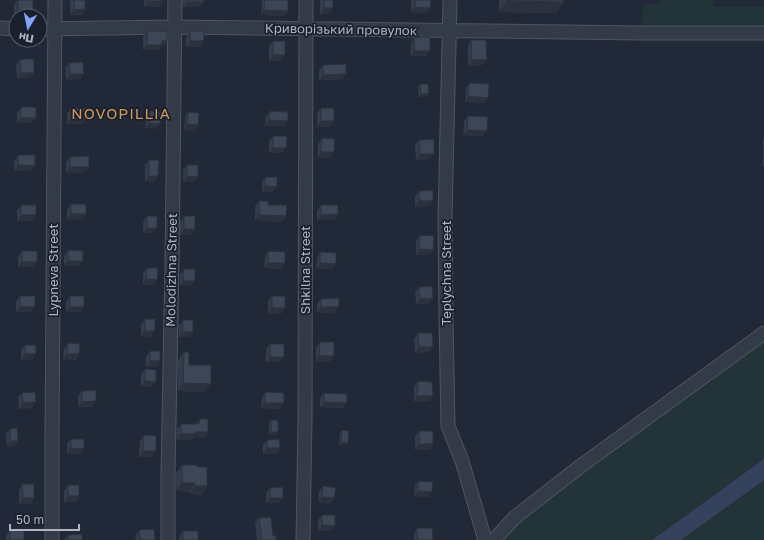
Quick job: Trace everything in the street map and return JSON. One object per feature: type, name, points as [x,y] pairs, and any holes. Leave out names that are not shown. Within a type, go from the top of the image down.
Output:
[{"type":"street","name":"Lypneva Street","points":[[52,540],[55,0]]},
{"type":"street","name":"Molodizhna Street","points":[[168,540],[175,0]]},
{"type":"street","name":"Shkilna Street","points":[[303,540],[305,420],[306,0]]},
{"type":"street","name":"Teplychna Street","points":[[450,0],[445,218],[448,426],[462,461],[485,540]]},
{"type":"street","name":"Криворізький провулок","points":[[48,29],[175,27],[642,33],[764,33]]},
{"type":"street","points":[[494,540],[514,518],[582,465],[764,333]]},
{"type":"shaded area","points":[[661,0],[713,0],[713,7],[764,7],[764,33],[642,33],[643,4],[661,4]]},
{"type":"shaded area","points":[[764,333],[764,459],[652,540],[494,540]]},
{"type":"shaded area","points":[[764,480],[764,540],[681,540]]},
{"type":"water","points":[[764,459],[764,480],[681,540],[652,540]]},
{"type":"building","points":[[18,0],[33,0],[33,8],[18,8]]},
{"type":"building","points":[[74,0],[85,0],[85,9],[74,10]]},
{"type":"building","points":[[148,0],[163,0],[163,1],[148,2]]},
{"type":"building","points":[[187,0],[204,0],[204,2],[187,2]]},
{"type":"building","points":[[265,0],[288,0],[288,11],[264,10]]},
{"type":"building","points":[[324,0],[333,0],[333,8],[324,8]]},
{"type":"building","points":[[415,0],[431,0],[430,8],[415,7]]},
{"type":"building","points":[[564,0],[564,2],[507,1]]},
{"type":"building","points":[[147,31],[167,31],[167,41],[162,41],[162,45],[147,45]]},
{"type":"building","points":[[190,31],[204,31],[204,41],[190,41]]},
{"type":"building","points":[[414,37],[430,37],[430,51],[414,51]]},
{"type":"building","points":[[471,40],[486,40],[487,60],[472,60]]},
{"type":"building","points":[[273,41],[285,41],[285,55],[273,55]]},
{"type":"building","points":[[20,59],[34,59],[34,73],[21,73]]},
{"type":"building","points":[[83,62],[84,74],[70,74],[69,63]]},
{"type":"building","points":[[346,64],[346,74],[323,75],[323,65]]},
{"type":"building","points":[[469,83],[489,84],[488,98],[468,96]]},
{"type":"building","points":[[420,84],[428,84],[429,93],[421,94]]},
{"type":"building","points":[[21,107],[36,107],[36,118],[21,118]]},
{"type":"building","points":[[71,108],[86,108],[86,119],[71,119]]},
{"type":"building","points":[[321,108],[334,108],[334,121],[321,121]]},
{"type":"building","points":[[150,111],[161,112],[160,124],[149,123]]},
{"type":"building","points":[[270,111],[288,112],[288,121],[269,120]]},
{"type":"building","points":[[188,112],[199,113],[198,125],[187,124]]},
{"type":"building","points":[[468,116],[488,117],[487,131],[467,130]]},
{"type":"building","points":[[273,136],[287,136],[286,148],[273,148]]},
{"type":"building","points":[[322,138],[335,139],[334,152],[321,152]]},
{"type":"building","points":[[434,139],[434,154],[420,154],[419,140]]},
{"type":"building","points":[[18,155],[35,155],[35,166],[18,165]]},
{"type":"building","points":[[89,156],[89,167],[70,167],[70,157]]},
{"type":"building","points":[[149,160],[159,160],[158,176],[149,176]]},
{"type":"building","points":[[187,165],[198,165],[198,176],[187,177]]},
{"type":"building","points":[[266,177],[277,177],[277,187],[265,186]]},
{"type":"building","points":[[433,190],[433,201],[419,201],[419,191]]},
{"type":"building","points":[[259,201],[268,201],[268,205],[287,205],[286,216],[259,215]]},
{"type":"building","points":[[71,204],[86,204],[86,214],[71,214]]},
{"type":"building","points":[[21,205],[36,205],[36,215],[21,215]]},
{"type":"building","points":[[321,205],[338,205],[338,214],[321,215]]},
{"type":"building","points":[[147,216],[157,216],[157,228],[147,228]]},
{"type":"building","points":[[184,216],[195,216],[195,229],[184,229]]},
{"type":"building","points":[[420,235],[434,236],[433,250],[419,249]]},
{"type":"building","points":[[68,250],[83,251],[83,261],[68,261]]},
{"type":"building","points":[[22,251],[37,251],[37,262],[22,262]]},
{"type":"building","points":[[268,251],[285,252],[285,263],[268,263]]},
{"type":"building","points":[[320,252],[336,253],[336,264],[320,263]]},
{"type":"building","points":[[147,268],[158,268],[157,280],[146,279]]},
{"type":"building","points":[[184,269],[195,269],[195,281],[183,281]]},
{"type":"building","points":[[432,286],[433,298],[420,299],[419,287]]},
{"type":"building","points":[[20,296],[35,296],[35,307],[20,307]]},
{"type":"building","points":[[70,296],[84,296],[84,307],[70,307]]},
{"type":"building","points":[[272,296],[285,296],[285,308],[272,308]]},
{"type":"building","points":[[339,298],[339,307],[321,307],[321,299]]},
{"type":"building","points":[[145,319],[155,319],[155,331],[145,331]]},
{"type":"building","points":[[183,320],[193,320],[193,332],[182,332]]},
{"type":"building","points":[[418,333],[432,333],[433,347],[419,347]]},
{"type":"building","points":[[320,342],[334,342],[334,356],[319,356]]},
{"type":"building","points":[[68,343],[80,344],[79,354],[67,354]]},
{"type":"building","points":[[270,344],[284,344],[284,357],[270,357]]},
{"type":"building","points":[[25,345],[36,345],[36,354],[25,354]]},
{"type":"building","points":[[150,351],[160,351],[160,361],[150,361]]},
{"type":"building","points":[[184,352],[189,352],[189,365],[211,365],[211,384],[183,383]]},
{"type":"building","points":[[145,369],[156,370],[156,382],[145,381]]},
{"type":"building","points":[[418,381],[432,382],[433,396],[417,396]]},
{"type":"building","points":[[96,390],[96,401],[82,402],[82,391]]},
{"type":"building","points":[[35,392],[36,402],[23,403],[22,393]]},
{"type":"building","points":[[265,392],[284,393],[284,403],[265,403]]},
{"type":"building","points":[[324,393],[347,394],[347,403],[324,402]]},
{"type":"building","points":[[200,419],[208,419],[208,432],[181,434],[181,424],[199,424]]},
{"type":"building","points":[[271,420],[278,420],[278,432],[271,432]]},
{"type":"building","points":[[17,428],[18,441],[10,441],[10,429]]},
{"type":"building","points":[[342,430],[349,431],[348,443],[341,442]]},
{"type":"building","points":[[419,431],[433,431],[433,444],[419,444]]},
{"type":"building","points":[[144,435],[156,436],[156,451],[143,451]]},
{"type":"building","points":[[71,439],[84,439],[84,449],[71,448]]},
{"type":"building","points":[[279,439],[280,448],[267,448],[267,440]]},
{"type":"building","points":[[182,465],[207,467],[207,486],[195,486],[195,483],[182,483]]},
{"type":"building","points":[[418,481],[433,482],[432,492],[418,491]]},
{"type":"building","points":[[22,484],[34,484],[34,498],[23,498]]},
{"type":"building","points":[[68,485],[79,485],[79,496],[68,496]]},
{"type":"building","points":[[323,486],[336,488],[334,498],[322,497]]},
{"type":"building","points":[[283,487],[283,498],[270,498],[270,488]]},
{"type":"building","points":[[322,515],[335,515],[335,526],[322,525]]},
{"type":"building","points":[[271,517],[273,536],[276,535],[276,540],[261,540],[259,518]]},
{"type":"building","points":[[417,528],[432,528],[433,540],[418,540]]},
{"type":"building","points":[[154,529],[155,540],[140,540],[139,530]]},
{"type":"building","points":[[10,530],[24,531],[24,540],[10,540]]},
{"type":"building","points":[[183,531],[198,531],[198,540],[183,540]]},
{"type":"building","points":[[82,534],[82,540],[68,540],[68,535]]},
{"type":"district","name":"NOVOPILLIA","points":[[121,113]]}]
